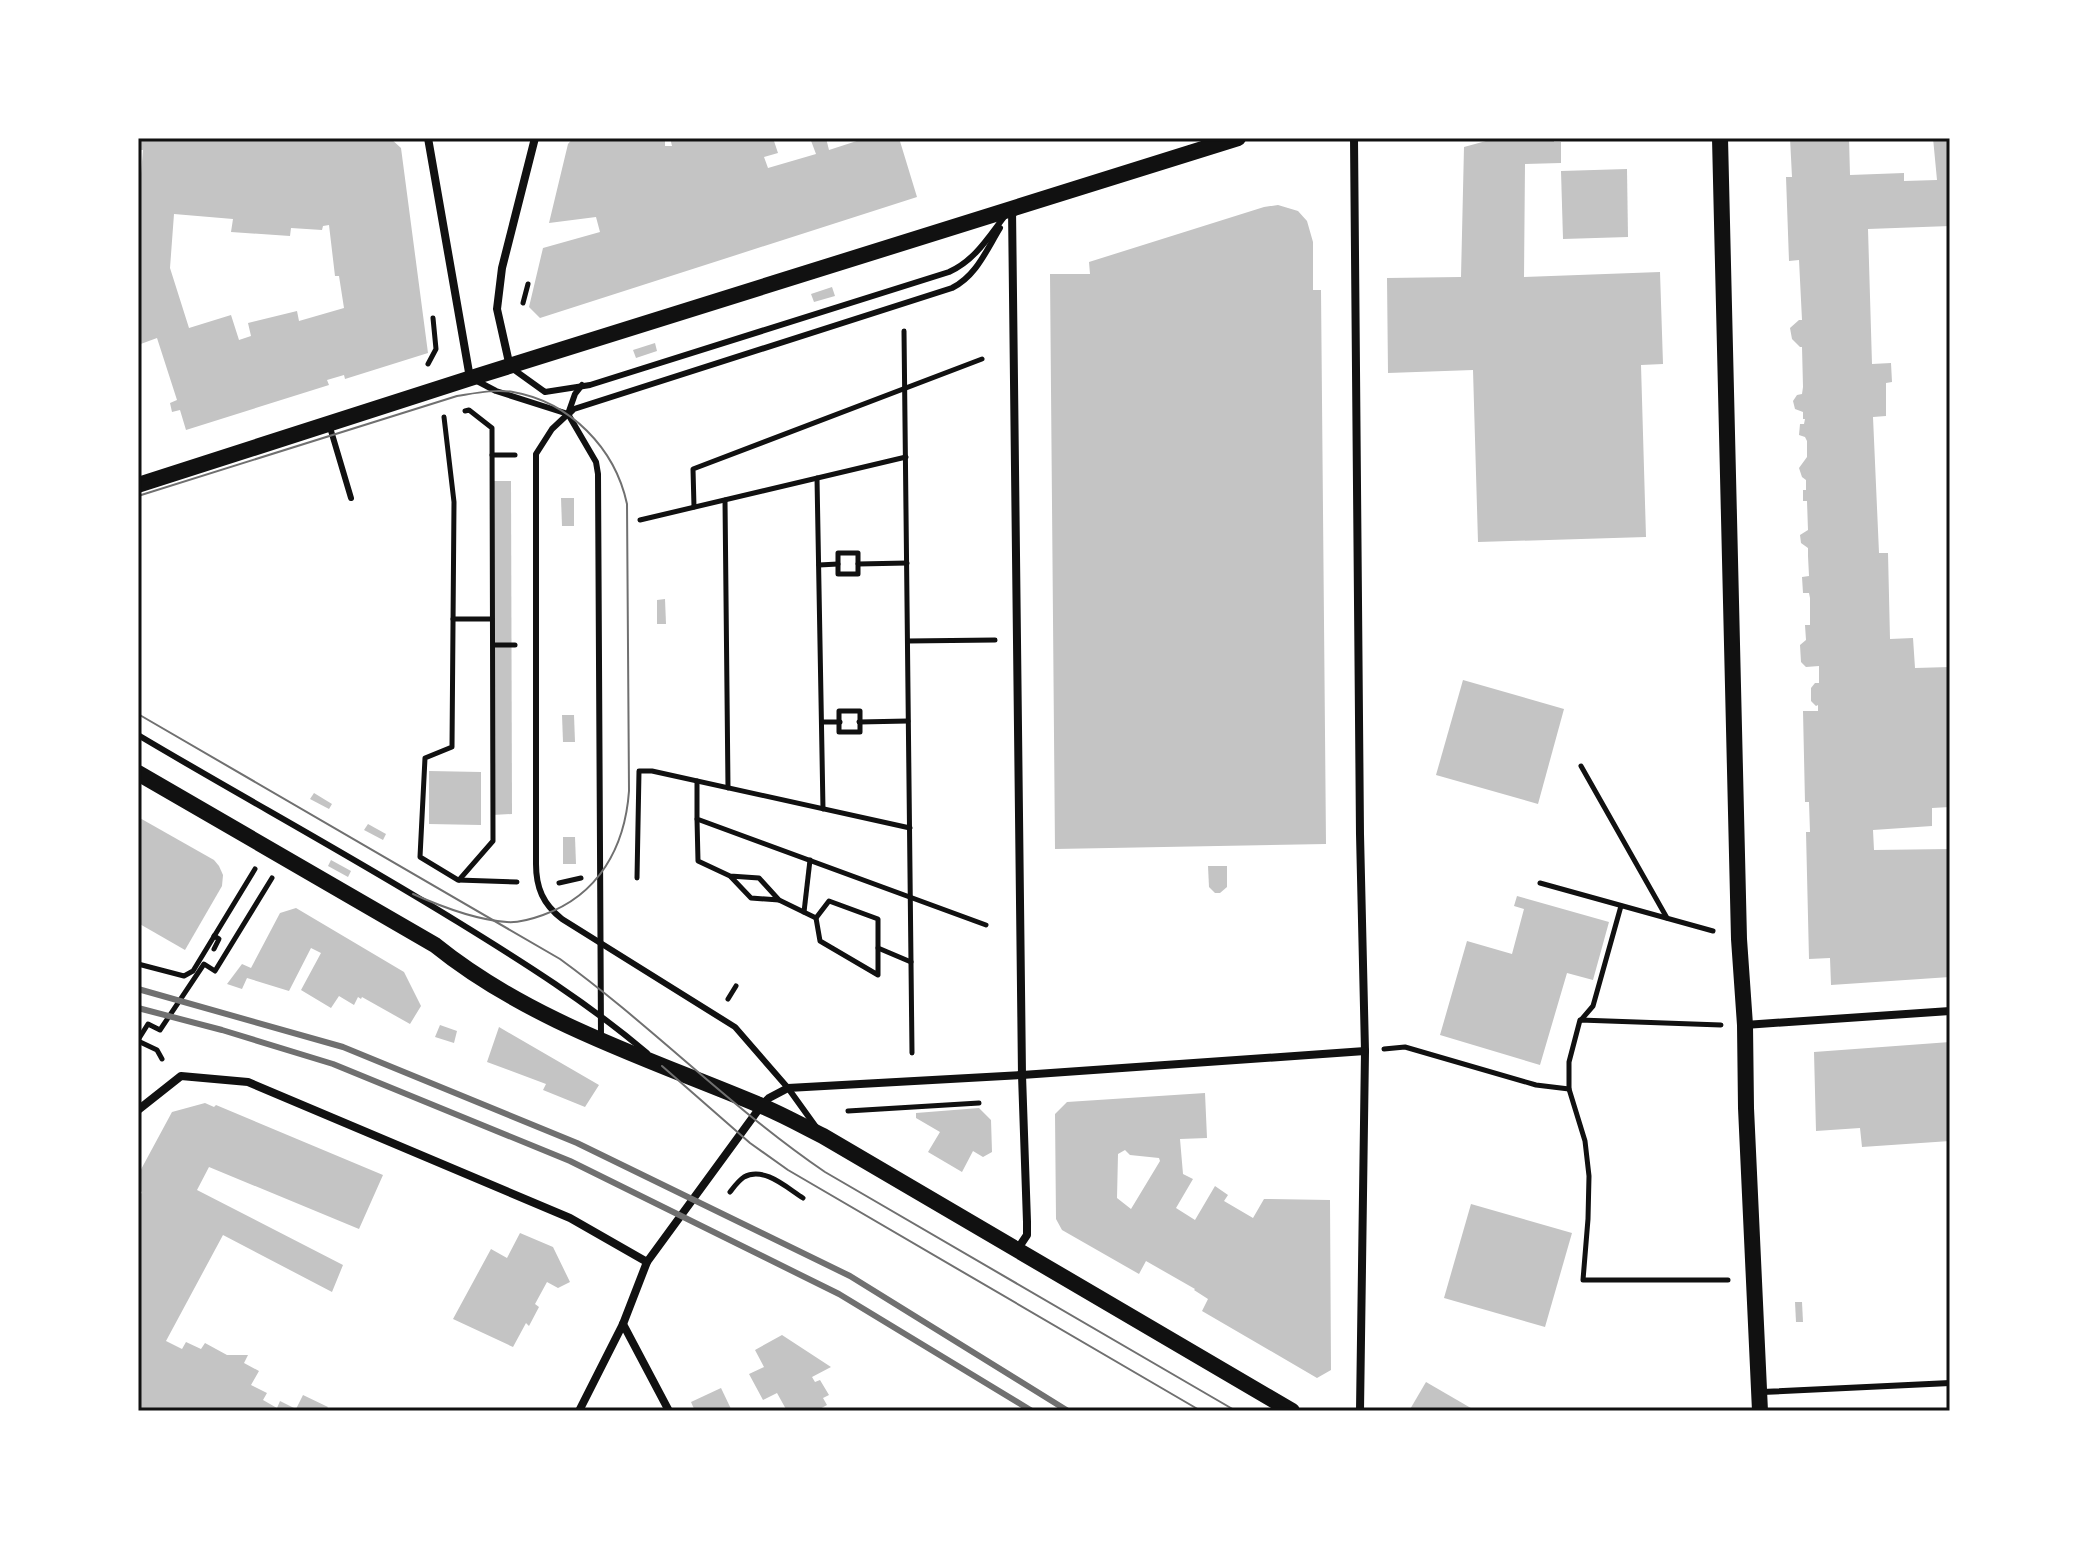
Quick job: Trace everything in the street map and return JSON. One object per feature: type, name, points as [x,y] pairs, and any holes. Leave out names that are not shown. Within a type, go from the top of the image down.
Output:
[{"type":"main road","points":[[138,485],[1238,138]]},
{"type":"main road","points":[[1720,138],[1739,939],[1760,1411]]},
{"type":"main road","points":[[138,773],[435,945],[463,968],[560,1022],[601,1042],[761,1106],[823,1136],[1292,1411]]},
{"type":"street","points":[[428,138],[471,378]]},
{"type":"street","points":[[510,367],[497,309],[502,268],[535,138]]},
{"type":"street","points":[[1354,138],[1365,1051],[1360,1411]]},
{"type":"street","points":[[1012,208],[1022,1075],[1027,1222],[1027,1235],[1017,1251]]},
{"type":"street","points":[[1745,1025],[1950,1011]]},
{"type":"street","points":[[579,1411],[623,1324],[647,1262],[761,1106],[788,1088],[1365,1051]]},
{"type":"street","points":[[138,1110],[181,1076],[248,1082],[570,1218],[647,1262]]},
{"type":"street","points":[[623,1324],[669,1411]]},
{"type":"lane","points":[[510,367],[545,392],[582,385],[949,272],[975,254],[1012,208]]},
{"type":"lane","points":[[823,1136],[788,1088],[735,1027],[553,911],[540,895],[536,877],[536,454],[552,429],[574,409],[952,288],[973,272],[1012,208]]},
{"type":"lane","points":[[471,378],[496,391],[568,414],[596,462],[601,1042]]},
{"type":"lane","points":[[568,414],[582,385]]},
{"type":"lane","points":[[329,424],[351,498]]},
{"type":"lane","points":[[138,735],[404,888],[526,964],[601,1015],[662,1066]]},
{"type":"lane","points":[[1759,1393],[1950,1383]]},
{"type":"path","points":[[521,310],[528,284]]},
{"type":"path","points":[[421,370],[436,349],[433,318]]},
{"type":"path","points":[[904,331],[912,1053]]},
{"type":"path","points":[[694,507],[693,469],[982,359]]},
{"type":"path","points":[[430,421],[469,410],[492,428],[493,841],[458,880]]},
{"type":"path","points":[[444,417],[454,502],[452,747],[425,758],[420,857],[458,880],[518,882]]},
{"type":"path","points":[[492,455],[515,455]]},
{"type":"path","points":[[640,520],[906,457]]},
{"type":"path","points":[[817,478],[823,809]]},
{"type":"path","points":[[725,500],[728,788]]},
{"type":"path","points":[[838,553],[858,553],[858,574],[838,574],[838,564],[838,553]]},
{"type":"path","points":[[858,564],[907,563]]},
{"type":"path","points":[[818,565],[838,564]]},
{"type":"path","points":[[453,619],[492,619]]},
{"type":"path","points":[[908,641],[969,641]]},
{"type":"path","points":[[493,645],[515,645]]},
{"type":"path","points":[[839,711],[860,711],[860,732],[839,732],[840,722],[839,711]]},
{"type":"path","points":[[859,722],[908,721]]},
{"type":"path","points":[[822,722],[840,722]]},
{"type":"path","points":[[1581,766],[1668,919]]},
{"type":"path","points":[[637,878],[639,771],[652,771],[910,828]]},
{"type":"path","points":[[697,781],[698,861],[730,876],[759,878],[779,900]]},
{"type":"path","points":[[697,819],[986,925]]},
{"type":"path","points":[[138,964],[184,976],[193,971],[268,847]]},
{"type":"path","points":[[162,1059],[157,1050],[138,1041],[148,1024],[158,1032],[205,962],[215,971],[285,858]]},
{"type":"path","points":[[804,912],[810,860]]},
{"type":"path","points":[[730,876],[751,898],[779,900],[816,918]]},
{"type":"path","points":[[558,883],[581,878]]},
{"type":"path","points":[[1540,883],[1739,939]]},
{"type":"path","points":[[829,901],[878,919],[878,975],[820,941],[816,918],[829,901]]},
{"type":"path","points":[[1621,906],[1593,1006],[1580,1020],[1569,1062],[1569,1089],[1585,1141],[1589,1176],[1583,1280],[1753,1279]]},
{"type":"path","points":[[214,936],[219,939],[214,949]]},
{"type":"path","points":[[878,948],[911,962]]},
{"type":"path","points":[[1580,1020],[1745,1025]]},
{"type":"path","points":[[1365,1051],[1405,1047],[1536,1085],[1569,1089]]},
{"type":"path","points":[[848,1111],[993,1102]]},
{"type":"path","points":[[730,1192],[744,1177],[757,1174],[803,1198]]},
{"type":"building","points":[[138,138],[390,138],[401,148],[428,353],[345,379],[344,375],[327,380],[329,385],[186,430],[180,410],[172,412],[170,403],[177,400],[157,338],[138,345],[138,210],[143,150],[138,150]],"holes":[[[174,214],[233,219],[231,232],[290,236],[291,228],[322,230],[323,226],[329,225],[335,276],[339,276],[344,308],[299,321],[297,311],[248,323],[251,336],[239,340],[231,315],[189,328],[170,268]]]},
{"type":"building","points":[[573,138],[665,138],[665,146],[672,146],[670,138],[773,138],[778,153],[764,157],[768,168],[816,154],[810,138],[826,138],[829,150],[866,138],[899,138],[917,197],[540,318],[529,307],[543,248],[600,232],[596,217],[549,223],[568,144]]},
{"type":"building","points":[[1497,138],[1554,138],[1554,142],[1561,142],[1561,163],[1525,164],[1524,277],[1660,272],[1663,364],[1641,365],[1646,537],[1478,542],[1473,370],[1388,373],[1387,278],[1461,277],[1464,147]]},
{"type":"building","points":[[1790,138],[1849,138],[1850,175],[1904,173],[1904,181],[1937,180],[1933,138],[1950,138],[1950,226],[1868,229],[1872,364],[1891,363],[1892,382],[1886,383],[1886,416],[1873,417],[1879,553],[1888,553],[1890,639],[1913,638],[1915,668],[1950,667],[1950,807],[1932,808],[1932,826],[1873,830],[1874,850],[1950,849],[1950,977],[1831,985],[1830,958],[1809,959],[1806,832],[1810,832],[1809,802],[1805,802],[1803,711],[1818,711],[1818,705],[1811,701],[1811,688],[1819,683],[1819,666],[1806,667],[1801,662],[1800,645],[1806,640],[1805,625],[1810,625],[1810,598],[1809,593],[1803,593],[1802,577],[1809,576],[1808,548],[1801,543],[1800,535],[1808,530],[1807,501],[1803,501],[1806,480],[1799,468],[1807,457],[1807,441],[1799,435],[1800,424],[1804,424],[1805,419],[1803,412],[1795,409],[1793,401],[1802,394],[1803,387],[1802,347],[1792,339],[1790,328],[1802,320],[1799,260],[1789,261],[1786,177],[1792,177]]},
{"type":"building","points":[[1627,169],[1628,237],[1563,239],[1561,171]]},
{"type":"building","points":[[1278,205],[1298,211],[1307,221],[1313,242],[1313,290],[1321,290],[1326,844],[1055,849],[1050,274],[1090,274],[1089,262]]},
{"type":"building","points":[[832,287],[835,296],[814,302],[811,294]]},
{"type":"building","points":[[655,343],[657,351],[636,358],[633,350]]},
{"type":"building","points":[[490,481],[511,481],[512,814],[492,815]]},
{"type":"building","points":[[561,498],[574,498],[574,526],[562,526]]},
{"type":"building","points":[[665,599],[666,624],[657,624],[657,600]]},
{"type":"building","points":[[1463,680],[1564,709],[1538,804],[1436,775]]},
{"type":"building","points":[[562,715],[574,715],[575,742],[563,742]]},
{"type":"building","points":[[429,771],[481,772],[481,825],[429,824]]},
{"type":"building","points":[[314,793],[332,804],[329,809],[310,799]]},
{"type":"building","points":[[138,817],[214,860],[223,875],[222,886],[185,950],[138,923]]},
{"type":"building","points":[[368,824],[386,834],[383,840],[364,830]]},
{"type":"building","points":[[563,837],[575,837],[576,864],[563,864]]},
{"type":"building","points":[[331,860],[351,871],[348,877],[328,866]]},
{"type":"building","points":[[1208,866],[1227,866],[1227,887],[1220,893],[1209,887]]},
{"type":"building","points":[[1517,896],[1609,922],[1593,980],[1567,973],[1540,1065],[1440,1035],[1467,941],[1512,954],[1524,909],[1514,906]]},
{"type":"building","points":[[296,908],[404,972],[421,1006],[410,1024],[362,997],[358,997],[354,1005],[339,996],[331,1008],[301,990],[321,953],[311,948],[289,991],[247,978],[242,989],[227,984],[242,964],[251,968],[280,913]]},
{"type":"building","points":[[440,1025],[457,1031],[454,1043],[435,1037]]},
{"type":"building","points":[[499,1027],[599,1085],[585,1107],[543,1090],[546,1084],[487,1062]]},
{"type":"building","points":[[1950,1042],[1950,1141],[1862,1147],[1860,1128],[1816,1131],[1814,1052]]},
{"type":"building","points":[[1205,1093],[1207,1138],[1180,1139],[1183,1174],[1193,1179],[1176,1208],[1195,1220],[1215,1186],[1228,1195],[1224,1201],[1253,1218],[1264,1199],[1330,1200],[1331,1370],[1317,1378],[1202,1311],[1208,1299],[1195,1289],[1146,1261],[1139,1274],[1062,1230],[1056,1219],[1055,1114],[1067,1102]],"holes":[[[1125,1150],[1130,1155],[1159,1158],[1160,1161],[1131,1209],[1117,1198],[1118,1154]]]},
{"type":"building","points":[[205,1103],[383,1175],[359,1229],[209,1167],[197,1190],[343,1265],[332,1292],[223,1235],[166,1341],[182,1349],[186,1342],[201,1349],[205,1343],[227,1355],[248,1355],[244,1363],[259,1371],[251,1385],[267,1393],[263,1400],[277,1408],[280,1401],[296,1409],[303,1395],[328,1407],[325,1411],[138,1411],[138,1200],[142,1192],[138,1190],[138,1175],[172,1112]]},
{"type":"building","points":[[979,1108],[991,1120],[992,1152],[983,1157],[973,1151],[962,1172],[928,1152],[940,1132],[916,1118],[916,1113]]},
{"type":"building","points":[[1471,1204],[1572,1233],[1545,1327],[1444,1298]]},
{"type":"building","points":[[520,1233],[553,1247],[570,1282],[558,1288],[547,1282],[535,1304],[539,1307],[513,1347],[453,1319],[491,1249],[507,1258]]},
{"type":"building","points":[[1795,1302],[1802,1302],[1803,1322],[1796,1322]]},
{"type":"building","points":[[782,1335],[831,1367],[812,1377],[815,1382],[820,1380],[829,1395],[823,1398],[827,1405],[816,1411],[787,1411],[777,1393],[763,1400],[749,1374],[764,1367],[755,1350]]},
{"type":"building","points":[[1426,1382],[1476,1411],[1409,1411]]},
{"type":"building","points":[[721,1388],[732,1411],[695,1411],[691,1402]]},
{"type":"tram line","points":[[138,496],[457,396],[485,392],[513,392],[553,406],[571,417],[601,447],[612,464],[627,504],[629,791],[622,831],[615,850],[594,882],[580,895],[543,915],[516,922],[471,916],[413,894]]},
{"type":"tram line","points":[[138,714],[560,959],[757,1121],[825,1172],[1236,1411]]},
{"type":"tram line","points":[[662,1066],[750,1143],[788,1170],[1201,1411]]},
{"type":"railway","points":[[138,989],[343,1047],[577,1143],[850,1276],[1068,1411]]},
{"type":"railway","points":[[138,1008],[333,1064],[570,1161],[839,1294],[1032,1411]]}]
